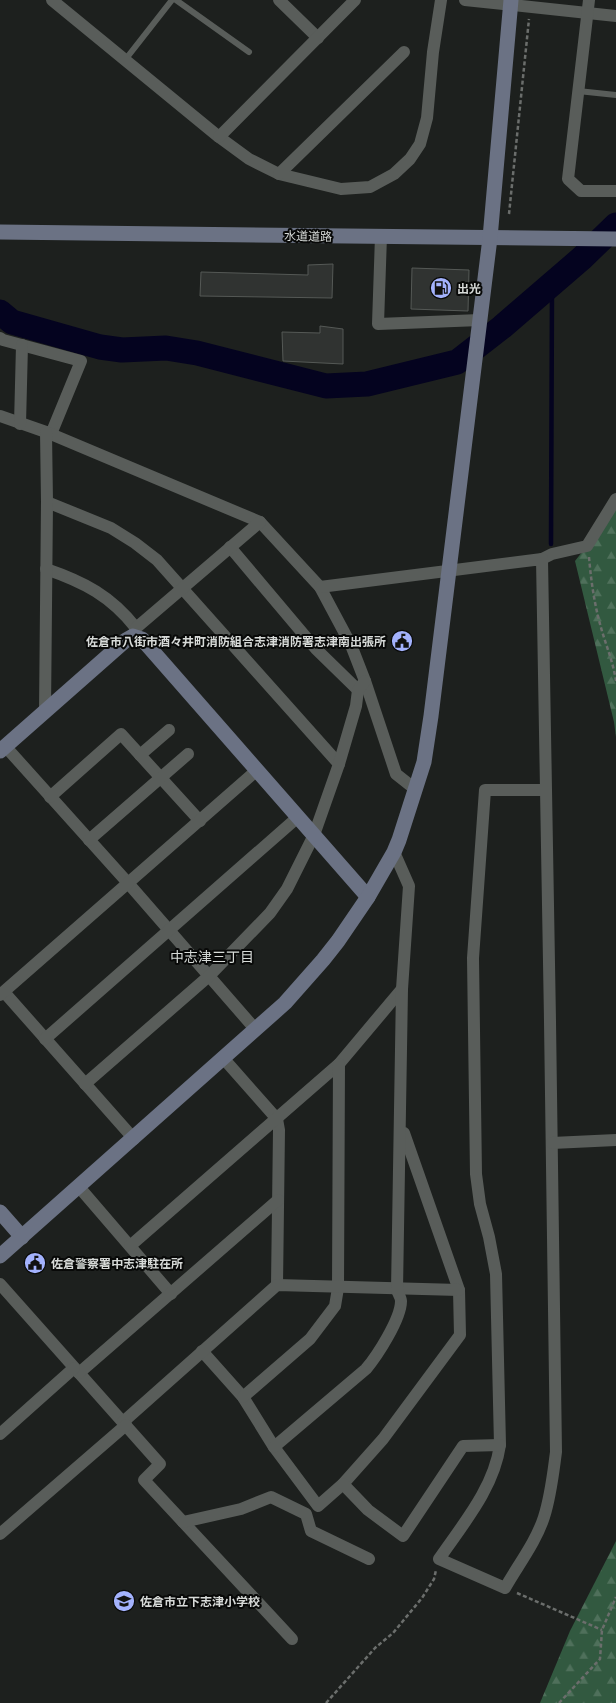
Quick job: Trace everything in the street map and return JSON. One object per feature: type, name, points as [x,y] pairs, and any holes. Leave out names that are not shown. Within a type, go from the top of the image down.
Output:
[{"type":"street","points":[[279,0],[318,38]]},
{"type":"street","points":[[219,137],[354,0]]},
{"type":"street","points":[[58,2],[125,60],[219,137],[249,159],[280,174],[341,189],[370,187],[394,174],[410,159],[420,144],[427,118],[433,52],[441,0]]},
{"type":"street","points":[[465,0],[511,2],[530,6],[588,6],[616,16]]},
{"type":"street","points":[[0,1256],[285,1003],[323,960],[368,897],[399,840],[424,762],[450,572],[490,238],[511,2]]},
{"type":"street","points":[[588,6],[568,179],[581,192],[616,191]]},
{"type":"street","points":[[280,174],[404,52]]},
{"type":"street","name":"水道道路","points":[[0,232],[616,239]]},
{"type":"street","points":[[381,236],[378,324],[480,320]]},
{"type":"street","points":[[0,338],[81,361],[48,433],[45,712]]},
{"type":"street","points":[[20,424],[22,345]]},
{"type":"street","points":[[0,416],[48,433],[260,522],[320,587],[351,645],[362,685],[396,774],[415,789]]},
{"type":"street","points":[[320,587],[542,559],[552,554],[587,546],[616,499]]},
{"type":"street","points":[[47,502],[111,528],[157,560],[339,764]]},
{"type":"street","points":[[256,1030],[90,840],[2,749],[260,522]]},
{"type":"street","points":[[230,547],[316,649],[362,685]]},
{"type":"street","points":[[542,559],[546,790],[552,1143],[556,1452],[551,1493],[544,1518],[504,1588],[439,1559],[491,1478],[498,1459],[500,1445],[496,1274],[480,1204],[476,1174],[473,958],[485,790],[546,790]]},
{"type":"street","points":[[46,569],[69,577],[99,592],[112,603],[256,771],[368,897]]},
{"type":"street","points":[[85,1084],[209,976],[270,913],[286,889],[314,835],[339,764],[362,685]]},
{"type":"street","points":[[140,755],[169,730]]},
{"type":"street","points":[[50,797],[121,734],[200,821]]},
{"type":"street","points":[[90,840],[188,754]]},
{"type":"street","points":[[134,1139],[45,1039],[2,994],[256,771]]},
{"type":"street","points":[[45,1039],[298,817]]},
{"type":"street","points":[[274,1446],[366,1369],[387,1338],[401,1301],[397,1290],[402,990],[409,886],[394,852]]},
{"type":"street","points":[[130,1246],[339,1064],[402,990]]},
{"type":"street","points":[[224,1059],[276,1119],[279,1130],[277,1285]]},
{"type":"street","points":[[243,1397],[310,1339],[335,1306],[338,1288],[339,1064]]},
{"type":"street","points":[[306,1514],[343,1484],[383,1439],[460,1335],[459,1290],[401,1125]]},
{"type":"street","points":[[552,1143],[616,1140]]},
{"type":"street","points":[[79,1187],[171,1294]]},
{"type":"street","points":[[0,1434],[171,1294],[278,1200]]},
{"type":"street","points":[[0,1212],[22,1237]]},
{"type":"street","points":[[0,1284],[160,1464],[144,1480],[292,1639]]},
{"type":"street","points":[[0,1534],[277,1285],[397,1290],[459,1290]]},
{"type":"street","points":[[202,1351],[243,1397],[274,1446],[318,1506]]},
{"type":"street","points":[[343,1484],[368,1510],[403,1536],[463,1446],[500,1445]]},
{"type":"street","points":[[183,1522],[240,1509],[271,1497],[306,1514],[311,1531],[368,1559]]},
{"type":"lane","points":[[125,60],[172,0]]},
{"type":"lane","points":[[176,0],[249,52]]},
{"type":"lane","points":[[578,91],[616,96]]},
{"type":"path","points":[[509,214],[530,6]]},
{"type":"path","points":[[587,546],[592,587],[600,624],[614,666],[616,681]]},
{"type":"path","points":[[326,1703],[375,1648],[393,1633],[422,1598],[434,1579],[439,1559]]},
{"type":"path","points":[[504,1588],[602,1630]]},
{"type":"path","points":[[559,1703],[600,1660],[602,1630],[616,1597]]},
{"type":"green space","points":[[616,509],[616,737],[575,561]]},
{"type":"green space","points":[[616,1541],[616,1703],[540,1703],[570,1631]]},
{"type":"building","points":[[333,264],[332,298],[200,296],[201,272],[308,275],[308,265]]},
{"type":"building","points":[[412,268],[469,270],[468,311],[411,309]]},
{"type":"building","points":[[320,326],[343,329],[343,364],[283,361],[282,332],[320,333]]},
{"type":"waterway","points":[[0,312],[12,322],[100,347],[122,350],[166,348],[197,353],[326,386],[367,384],[457,362],[502,327],[582,258],[616,225]]},
{"type":"waterway","points":[[551,544],[552,284]]},
{"type":"place","name":"出光","points":[[441,288]]},
{"type":"place","name":"佐倉市八街市酒々井町消防組合志津消防署志津南出張所","points":[[402,641]]},
{"type":"place","name":"佐倉警察署中志津駐在所","points":[[35,1263]]},
{"type":"place","name":"佐倉市立下志津小学校","points":[[124,1601]]},
{"type":"district","name":"中志津三丁目","points":[[212,957]]}]
